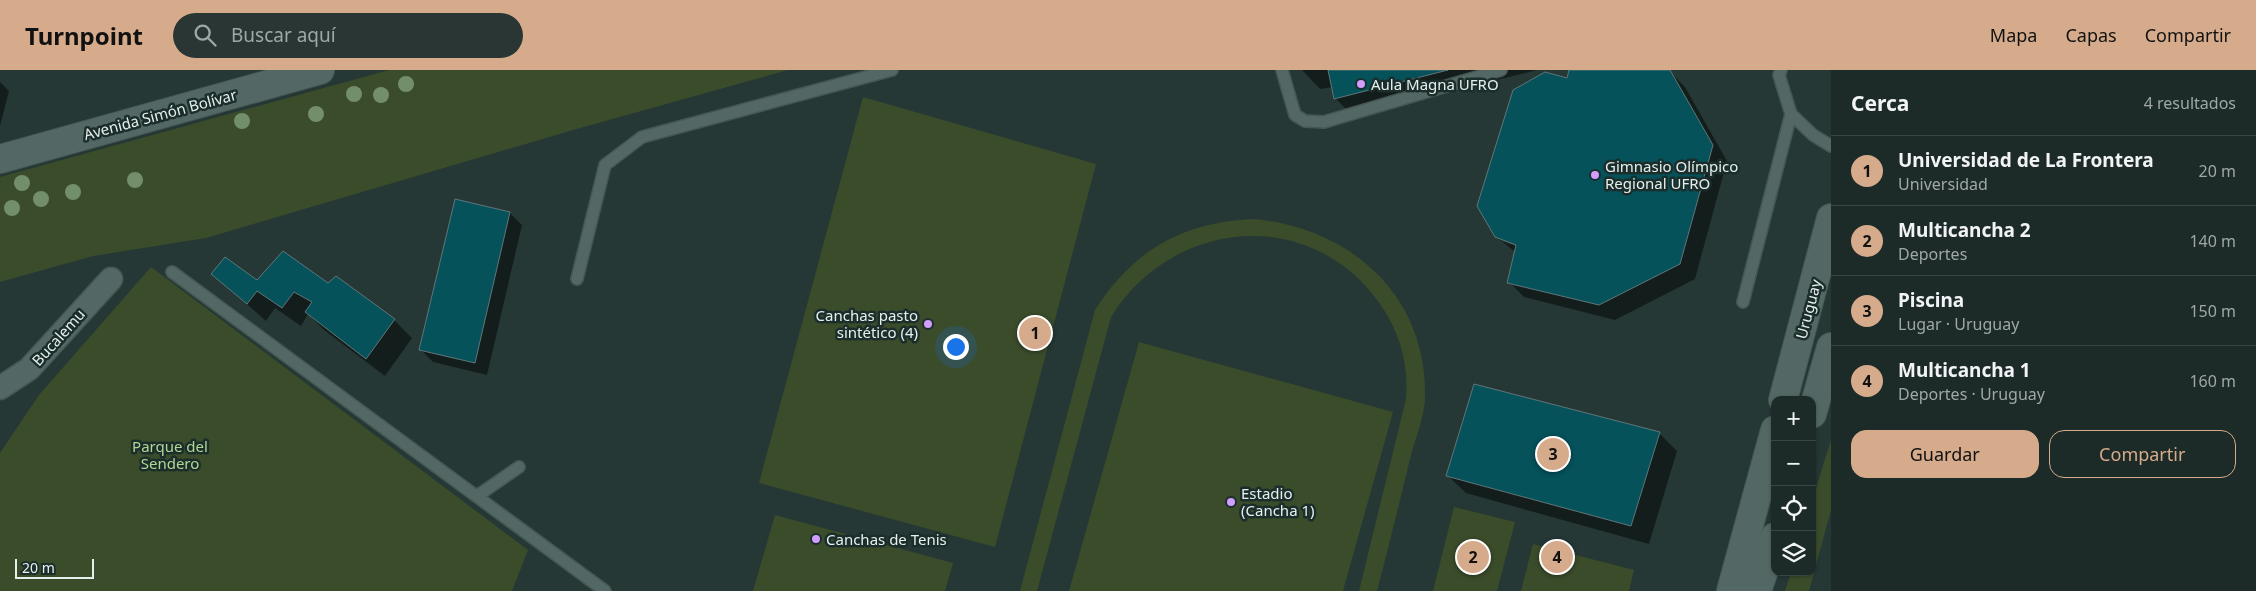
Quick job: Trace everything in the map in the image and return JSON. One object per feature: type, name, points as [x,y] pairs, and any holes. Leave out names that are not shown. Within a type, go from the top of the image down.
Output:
[{"type":"main road","name":"Avenida Simón Bolívar","points":[[0,159],[320,70]]},
{"type":"main road","name":"Uruguay","points":[[1784,396],[1824,276],[1831,218]]},
{"type":"main road","points":[[1816,400],[1831,347]]},
{"type":"main road","points":[[1731,591],[1772,441]]},
{"type":"main road","points":[[1757,591],[1771,549]]},
{"type":"street","name":"Bucalemu","points":[[0,388],[29,369],[111,279]]},
{"type":"lane","points":[[577,279],[605,165],[642,137],[892,70]]},
{"type":"lane","points":[[1282,70],[1294,115],[1305,121],[1324,122],[1501,70]]},
{"type":"lane","points":[[1781,70],[1779,75],[1791,114],[1813,135],[1831,146]]},
{"type":"lane","points":[[1743,302],[1791,114]]},
{"type":"lane","points":[[172,272],[605,591]]},
{"type":"lane","points":[[477,496],[519,467]]},
{"type":"green space","points":[[389,70],[788,70],[573,130],[206,238],[93,256],[0,282],[0,177]]},
{"type":"green space","name":"Canchas pasto sintético (4)","points":[[863,97],[1096,164],[995,547],[759,483]]},
{"type":"green space","points":[[1254,219],[1289,225],[1322,236],[1351,252],[1376,273],[1397,298],[1413,327],[1422,360],[1425,403],[1377,591],[1359,591],[1406,399],[1406,372],[1397,335],[1377,300],[1348,269],[1314,249],[1278,238],[1240,236],[1203,244],[1168,260],[1137,285],[1111,317],[1037,591],[1020,591],[1095,310],[1126,270],[1144,255],[1163,243],[1183,233],[1205,226],[1229,221]]},
{"type":"green space","name":"Parque del Sendero","points":[[151,267],[528,550],[512,591],[0,591],[0,453],[39,395]]},
{"type":"green space","name":"Estadio (Cancha 1)","points":[[1139,342],[1393,412],[1343,591],[1069,591]]},
{"type":"green space","points":[[1831,440],[1831,510],[1816,565],[1816,531],[1816,488]]},
{"type":"green space","points":[[1454,507],[1515,522],[1497,591],[1433,591]]},
{"type":"green space","name":"Canchas de Tenis","points":[[775,515],[953,563],[945,591],[753,591]]},
{"type":"green space","points":[[1533,544],[1634,570],[1629,591],[1521,591]]},
{"type":"green space","points":[[1790,576],[1813,576],[1809,591],[1785,591]]},
{"type":"building","name":"Aula Magna UFRO","points":[[1328,70],[1448,70],[1334,99]]},
{"type":"building","name":"Gimnasio Olímpico Regional UFRO","points":[[1569,70],[1670,70],[1713,145],[1680,264],[1599,305],[1507,283],[1516,245],[1495,237],[1477,206],[1513,90],[1545,72],[1567,78]]},
{"type":"building","points":[[455,199],[510,212],[475,363],[419,350]]},
{"type":"building","points":[[283,251],[328,283],[336,276],[395,319],[366,359],[305,312],[312,302],[294,292],[282,308],[257,291],[247,304],[211,274],[225,257],[257,280]]},
{"type":"building","points":[[1474,384],[1660,432],[1631,526],[1446,476]]},
{"type":"place","name":"Aula Magna UFRO","points":[[1361,84]]},
{"type":"place","name":"Gimnasio Olímpico Regional UFRO","points":[[1595,175]]},
{"type":"place","name":"Canchas pasto sintético (4)","points":[[928,324]]},
{"type":"place","name":"Universidad de La Frontera","points":[[1035,333]]},
{"type":"place","name":"Piscina","points":[[1553,454]]},
{"type":"place","name":"Estadio (Cancha 1)","points":[[1231,502]]},
{"type":"place","name":"Canchas de Tenis","points":[[816,539]]},
{"type":"place","name":"Multicancha 2","points":[[1473,557]]},
{"type":"place","name":"Multicancha 1","points":[[1557,557]]}]
